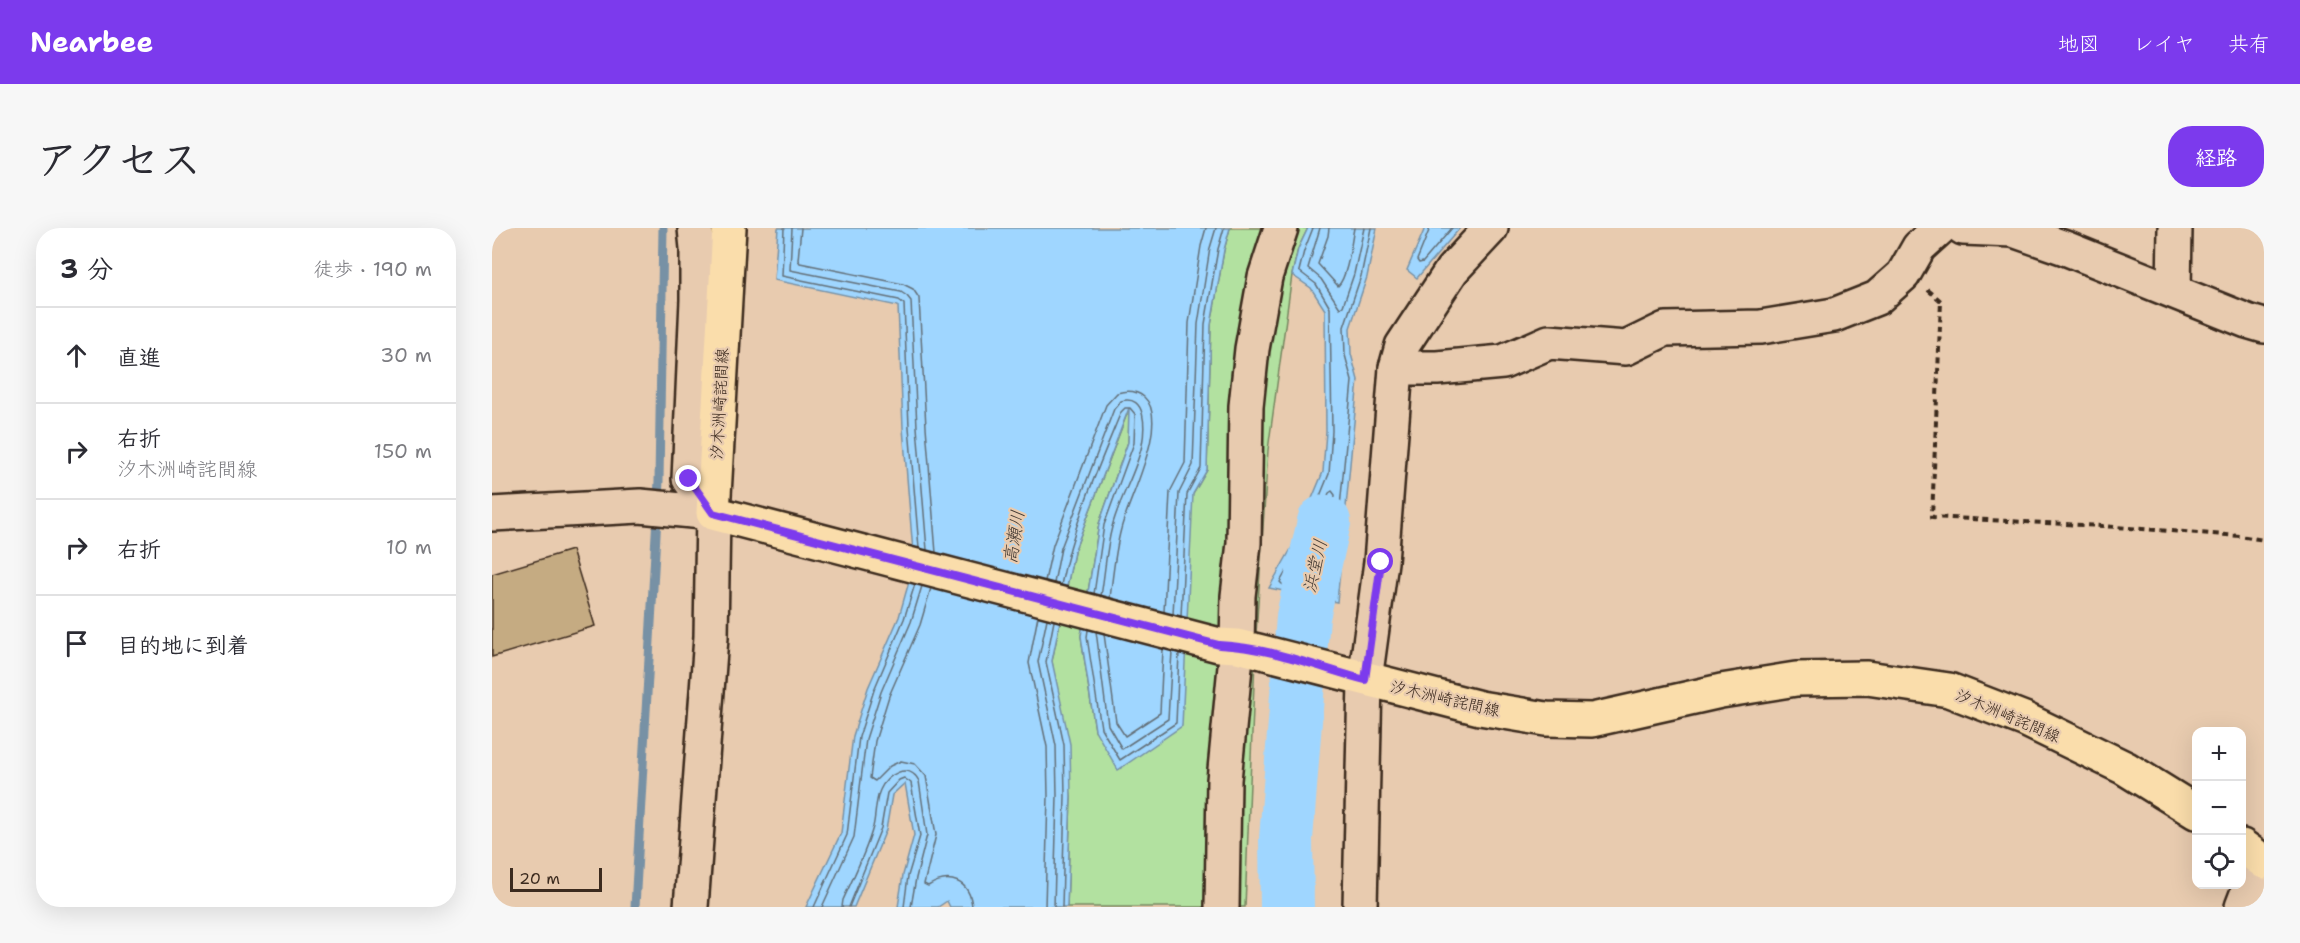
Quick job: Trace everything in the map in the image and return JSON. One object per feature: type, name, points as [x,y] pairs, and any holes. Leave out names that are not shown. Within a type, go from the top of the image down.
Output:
[{"type":"main road","name":"汐木洲崎詫間線","points":[[729,228],[719,514],[1480,708],[1557,719],[1592,720],[1721,691],[1796,679],[1867,678],[1949,690],[2024,719],[2125,768],[2192,810]]},
{"type":"street","points":[[691,907],[719,514],[689,479],[697,300],[695,228]]},
{"type":"street","points":[[1222,907],[1224,780],[1238,647],[1238,596],[1244,543],[1246,406],[1252,349],[1265,277],[1281,228]]},
{"type":"street","points":[[1360,907],[1365,680],[1381,562],[1396,368],[1402,346],[1452,270],[1491,228]]},
{"type":"street","points":[[1396,368],[1437,368],[1503,362],[1549,342],[1626,348],[1665,328],[1761,327],[1834,315],[1877,298],[1903,275],[1919,247],[1940,228]]},
{"type":"street","points":[[1963,228],[2013,230],[2264,326]]},
{"type":"street","points":[[2174,291],[2175,228]]},
{"type":"street","points":[[492,514],[640,506],[719,514]]},
{"type":"street","points":[[2242,907],[2255,856]]},
{"type":"path","points":[[1903,275],[1915,280],[1941,301],[1932,518],[2113,526],[2264,540]]},
{"type":"green space","points":[[1230,228],[1308,228],[1298,249],[1292,275],[1268,450],[1256,634],[1245,907],[1067,907],[1071,796],[1052,661],[1074,552],[1130,406],[1128,442],[1099,524],[1081,636],[1095,730],[1193,494],[1207,470],[1211,325]]},
{"type":"water","name":"高瀬川","points":[[778,228],[1230,228],[1211,325],[1207,470],[1193,494],[1182,726],[1118,770],[1095,730],[1081,636],[1099,524],[1128,442],[1129,408],[1074,552],[1052,661],[1070,744],[1071,796],[1067,907],[950,907],[947,901],[938,907],[898,907],[903,875],[914,835],[905,783],[892,795],[886,830],[854,907],[806,907],[841,833],[853,736],[868,688],[899,617],[914,564],[903,428],[898,306],[774,280]]},
{"type":"water","points":[[1308,228],[1377,228],[1367,277],[1350,328],[1351,354],[1358,380],[1337,602],[1269,588],[1291,549],[1323,472],[1326,431],[1325,310],[1311,288],[1292,275],[1298,249]]},
{"type":"water","points":[[1425,228],[1460,228],[1417,278],[1407,270]]},
{"type":"building","points":[[572,550],[595,626],[492,657],[492,574]]},
{"type":"waterway","points":[[635,907],[659,481],[663,228]]},
{"type":"waterway","name":"浜堂川","points":[[1287,907],[1286,839],[1303,617],[1324,522]]},
{"type":"route","points":[[689,479],[713,513],[1219,645],[1258,651],[1365,680],[1381,562]]}]
